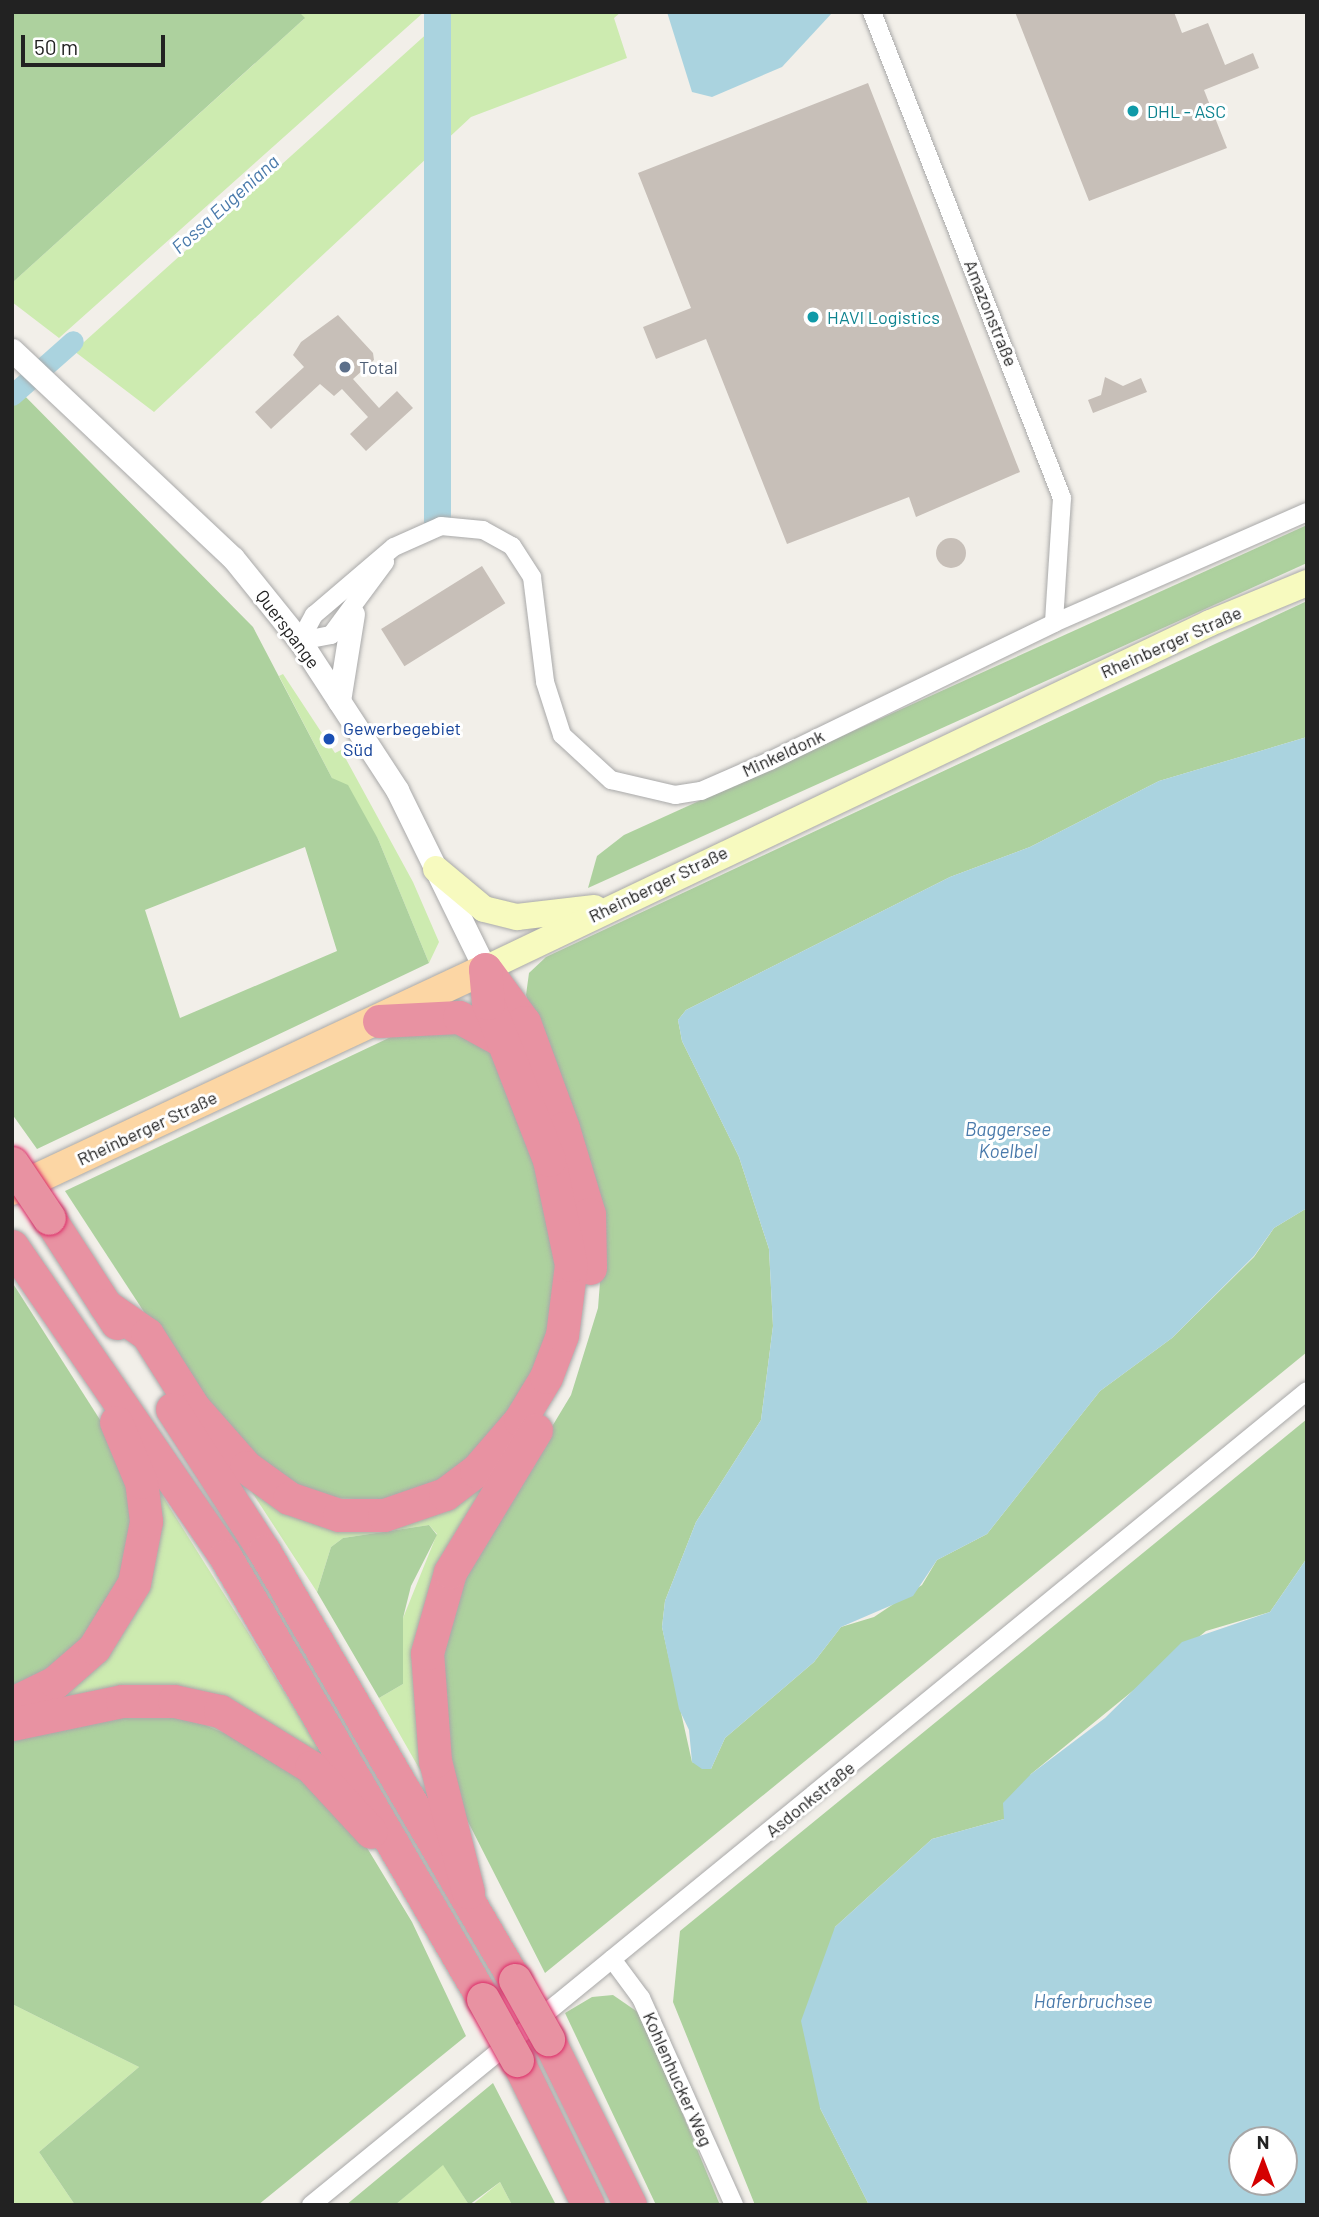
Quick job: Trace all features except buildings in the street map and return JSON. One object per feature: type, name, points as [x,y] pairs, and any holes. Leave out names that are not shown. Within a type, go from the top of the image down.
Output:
[{"type":"highway","points":[[105,1305],[147,1334],[202,1418],[246,1466],[289,1498],[363,1516],[405,1511],[445,1494],[476,1471],[520,1420],[546,1377],[568,1301],[565,1218],[488,1003],[485,969]]},
{"type":"highway","points":[[468,1892],[435,1761],[427,1653],[450,1573],[569,1368],[581,1335],[591,1261],[589,1214],[536,1052],[508,993],[485,969]]},
{"type":"highway","points":[[379,1021],[459,1017],[503,1041]]},
{"type":"highway","points":[[12,1163],[264,1551],[468,1892],[548,2039],[630,2205]]},
{"type":"highway","points":[[12,1246],[225,1556],[484,1999],[588,2205]]},
{"type":"highway","points":[[12,1703],[55,1682],[94,1648],[134,1583],[145,1539],[141,1482],[106,1405],[103,1376]]},
{"type":"highway","points":[[12,1724],[122,1701],[220,1711],[265,1733],[311,1768],[420,1887]]},
{"type":"main road","name":"Rheinberger Straße","points":[[12,1190],[379,1021],[613,906],[1210,623],[1307,583]]},
{"type":"main road","points":[[436,869],[484,909],[517,917],[613,906]]},
{"type":"street","name":"Amazonstraße","points":[[872,12],[1062,498],[1054,623]]},
{"type":"street","name":"Querspange","points":[[12,349],[76,404],[233,558],[300,641],[397,790],[485,969]]},
{"type":"street","name":"Minkeldonk","points":[[300,641],[314,615],[394,547],[441,526],[483,530],[512,546],[532,577],[545,682],[562,735],[611,780],[665,794],[701,791],[1054,623],[1307,512]]},
{"type":"street","points":[[300,641],[331,635],[353,614],[394,547]]},
{"type":"street","points":[[340,701],[353,614]]},
{"type":"street","name":"Asdonkstraße","points":[[311,2205],[1307,1391]]},
{"type":"street","name":"Kohlenhucker Weg","points":[[612,1959],[646,2007],[734,2205]]},
{"type":"green space","points":[[12,12],[299,12],[305,18],[12,283]]},
{"type":"green space","points":[[299,12],[424,12],[59,338],[12,302],[12,283],[304,19]]},
{"type":"green space","points":[[451,12],[621,12],[614,18],[627,58],[471,117],[154,412],[74,351]]},
{"type":"green space","points":[[12,383],[253,627],[332,778],[348,785],[378,839],[429,963],[37,1149],[12,1114]],"holes":[[[305,847],[337,951],[180,1018],[145,910]]]},
{"type":"green space","points":[[1307,525],[1307,563],[588,888],[597,856],[624,835]]},
{"type":"green space","points":[[1307,601],[1307,737],[1159,781],[1030,847],[950,877],[686,1010],[678,1020],[682,1041],[739,1157],[769,1249],[773,1326],[761,1420],[696,1522],[665,1601],[662,1627],[692,1762],[711,1769],[725,1738],[814,1662],[841,1627],[874,1617],[922,1585],[937,1560],[987,1534],[1100,1391],[1172,1338],[1254,1257],[1274,1228],[1307,1208],[1307,1352],[545,1973],[460,1806],[447,1752],[438,1668],[456,1586],[571,1395],[598,1308],[602,1256],[576,1127],[526,995],[529,973],[546,957]]},
{"type":"green space","points":[[283,674],[335,753],[341,750],[413,882],[439,942],[429,963],[378,839],[332,778],[279,676]]},
{"type":"green space","points":[[429,1024],[485,1038],[518,1095],[558,1259],[547,1336],[526,1388],[482,1449],[439,1482],[380,1501],[318,1496],[269,1469],[197,1393],[65,1191],[393,1036]]},
{"type":"green space","points":[[12,1282],[111,1437],[130,1485],[133,1517],[125,1573],[94,1627],[53,1666],[12,1689]]},
{"type":"green space","points":[[1307,1419],[1307,1558],[1270,1612],[1206,1631],[1031,1774],[1004,1819],[932,1839],[835,1927],[820,2108],[869,2205],[755,2205],[673,2002],[680,1931]]},
{"type":"green space","points":[[491,1467],[428,1784],[379,1698],[403,1684],[403,1618],[437,1534],[429,1525],[343,1538],[331,1547],[317,1592],[246,1483]]},
{"type":"green space","points":[[150,1476],[246,1629],[325,1758],[36,1706]]},
{"type":"green space","points":[[429,1525],[437,1535],[411,1586],[403,1618],[403,1684],[379,1698],[317,1592],[331,1547],[343,1538]]},
{"type":"green space","points":[[180,1715],[283,1757],[352,1823],[412,1922],[466,2036],[258,2205],[75,2205],[39,2152],[139,2067],[12,2004],[12,1736],[95,1716]]},
{"type":"green space","points":[[613,1995],[642,2015],[720,2205],[656,2205],[565,2013],[592,1997]]},
{"type":"green space","points":[[12,2004],[139,2067],[39,2152],[75,2205],[12,2205]]},
{"type":"green space","points":[[493,2083],[556,2205],[512,2205],[500,2182],[469,2205],[443,2165],[395,2205],[346,2205]]},
{"type":"green space","points":[[443,2164],[469,2205],[395,2205]]},
{"type":"green space","points":[[500,2182],[512,2205],[472,2205]]},
{"type":"water","points":[[424,12],[451,12],[451,523],[424,523]]},
{"type":"water","points":[[667,12],[832,13],[782,67],[712,97],[692,92]]},
{"type":"water","name":"Baggersee Koelbel","points":[[1307,737],[1307,1208],[1274,1228],[1254,1256],[1172,1338],[1100,1391],[987,1534],[937,1560],[913,1596],[841,1627],[814,1662],[725,1738],[711,1769],[702,1769],[692,1762],[689,1730],[679,1709],[662,1627],[665,1601],[696,1522],[761,1420],[773,1326],[769,1249],[739,1157],[682,1041],[678,1020],[686,1010],[950,877],[1030,847],[1159,781]]},
{"type":"water","name":"Haferbruchsee","points":[[1307,1558],[1307,2205],[869,2205],[820,2108],[801,2021],[835,1927],[932,1839],[1004,1819],[1003,1803],[1031,1774],[1105,1718],[1182,1642],[1270,1612]]},
{"type":"waterway","name":"Fossa Eugeniana","points":[[12,395],[73,341]]},
{"type":"place","name":"DHL - ASC","points":[[1133,111]]},
{"type":"place","name":"HAVI Logistics","points":[[813,317]]},
{"type":"place","name":"Total","points":[[345,367]]},
{"type":"place","name":"Gewerbegebiet Süd","points":[[329,739]]}]
